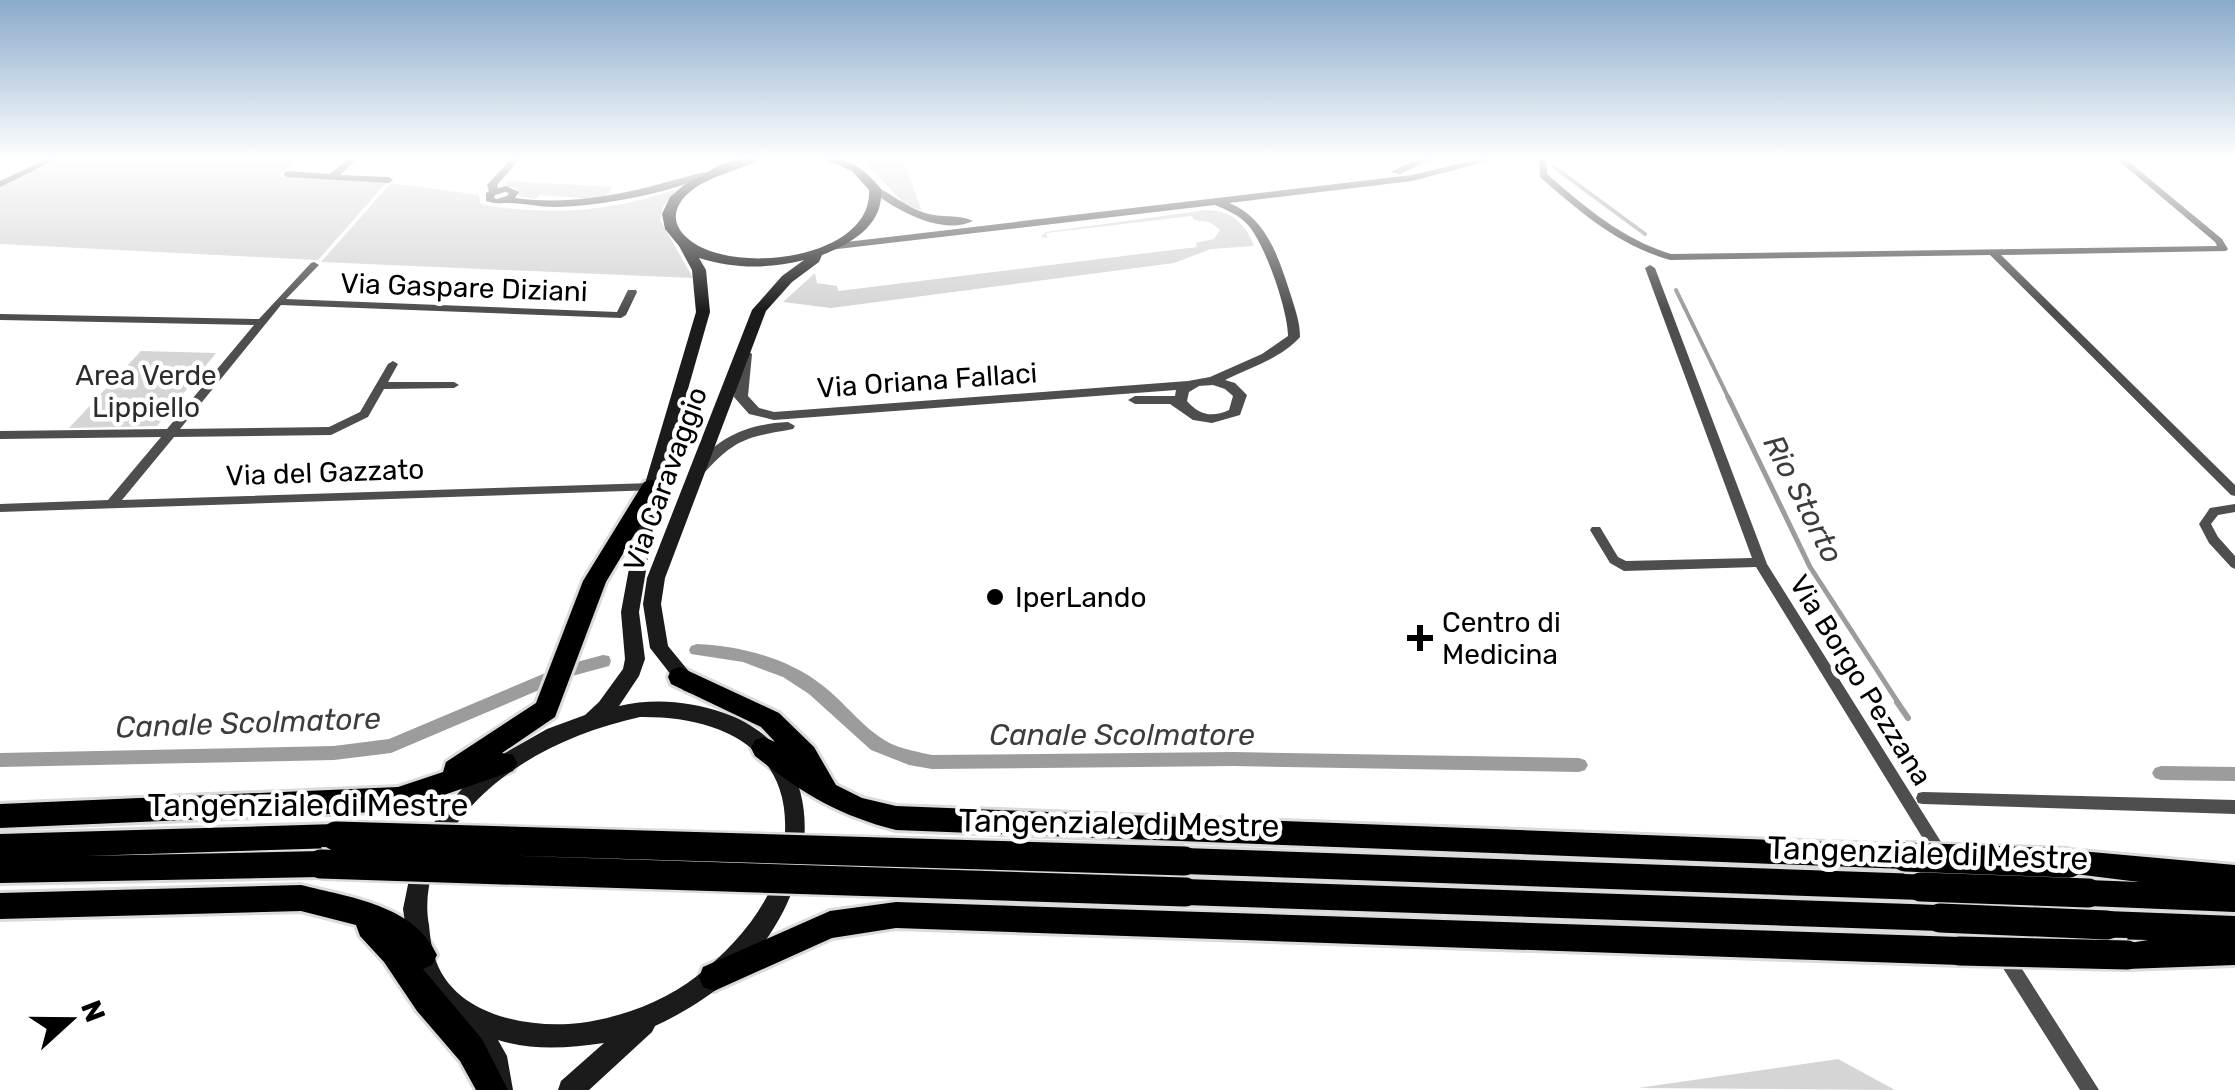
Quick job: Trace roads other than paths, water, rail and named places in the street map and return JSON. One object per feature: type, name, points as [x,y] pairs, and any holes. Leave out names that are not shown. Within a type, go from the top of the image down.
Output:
[{"type":"highway","points":[[378,800],[454,771],[546,710],[595,581],[652,487]]},
{"type":"highway","points":[[680,677],[770,720],[841,800]]},
{"type":"highway","points":[[764,748],[810,784],[841,800],[896,818],[2070,863],[2235,878]]},
{"type":"highway","points":[[0,816],[378,800],[428,790],[504,763]]},
{"type":"highway","name":"Tangenziale di Mestre","points":[[0,846],[336,836],[1184,861],[2235,899]]},
{"type":"highway","name":"Tangenziale di Mestre","points":[[0,870],[321,864],[2235,930]]},
{"type":"highway","points":[[0,906],[281,897],[322,902],[372,916],[400,932],[422,956]]},
{"type":"highway","points":[[322,902],[353,915],[391,946],[428,1003],[470,1044],[492,1090]]},
{"type":"highway","points":[[714,977],[830,925],[896,915],[1960,952],[2127,955],[2235,951]]},
{"type":"main road","name":"Via Caravaggio","points":[[587,720],[606,708],[632,671],[635,659],[630,612],[652,487],[703,312],[699,270],[673,231],[672,208]]},
{"type":"main road","name":"Via Caravaggio","points":[[732,725],[680,677],[659,648],[652,604],[662,554],[750,332],[767,300],[822,250],[852,234],[868,220],[874,208]]},
{"type":"main road","points":[[684,244],[706,255],[734,261],[784,260],[822,250]]},
{"type":"main road","points":[[501,1090],[495,1056],[487,1040],[432,977],[422,956],[416,905],[430,853],[461,804],[504,763],[548,736],[587,720],[626,710],[665,708],[701,713],[732,725],[764,748],[779,766],[792,798],[796,823],[792,862],[768,917],[737,956],[714,977],[632,1033],[570,1090]]},
{"type":"main road","points":[[456,1005],[502,1030],[560,1037],[622,1026],[668,1007]]},
{"type":"street","points":[[900,208],[905,212],[964,221],[1080,208]]},
{"type":"street","points":[[822,250],[1156,208]]},
{"type":"street","points":[[1230,208],[1247,214],[1264,242],[1294,325],[1294,337],[1271,356],[1239,365],[1213,380],[1189,386],[1180,396],[1183,408],[1200,418],[1228,417],[1239,407],[1233,380],[1239,365]]},
{"type":"street","points":[[1247,214],[1250,208]]},
{"type":"street","points":[[1584,208],[1628,242],[1658,254],[1696,258],[2222,249],[2218,241],[2179,208]]},
{"type":"street","points":[[1994,254],[2235,492]]},
{"type":"street","points":[[112,504],[278,302],[314,266]]},
{"type":"street","name":"Via Borgo Pezzana","points":[[1650,268],[1760,562],[2090,1090]]},
{"type":"street","name":"Via Gaspare Diziani","points":[[278,302],[621,315],[632,292]]},
{"type":"street","points":[[0,317],[262,322]]},
{"type":"street","name":"Via Oriana Fallaci","points":[[750,332],[740,394],[751,409],[774,416],[1189,386]]},
{"type":"street","points":[[0,435],[332,430],[364,414],[393,364]]},
{"type":"street","points":[[1213,380],[1236,390]]},
{"type":"street","points":[[380,386],[454,385]]},
{"type":"street","name":"Via Oriana Fallaci","points":[[691,480],[722,445],[760,428],[1154,398],[1173,400],[1183,408]]},
{"type":"street","name":"Via del Gazzato","points":[[0,508],[652,487]]},
{"type":"street","points":[[2235,508],[2214,510],[2205,524],[2213,540],[2235,564]]},
{"type":"street","points":[[1596,530],[1614,560],[1624,566],[1760,562]]},
{"type":"street","points":[[1923,798],[2235,807]]},
{"type":"waterway","name":"Rio Storto","points":[[1610,208],[1645,234]]},
{"type":"waterway","name":"Rio Storto","points":[[1676,290],[1729,399]]},
{"type":"waterway","name":"Rio Storto","points":[[1728,397],[1810,567],[1899,704]]},
{"type":"waterway","name":"Canale Scolmatore","points":[[697,650],[743,656],[789,673],[815,689],[877,745],[932,762],[1234,759],[1579,765]]},
{"type":"waterway","name":"Canale Scolmatore","points":[[0,760],[334,753],[391,746],[568,671],[603,661]]},
{"type":"waterway","name":"Rio Storto","points":[[1897,702],[1908,718]]},
{"type":"waterway","name":"Canale Scolmatore","points":[[2161,773],[2235,774]]},
{"type":"place","name":"IperLando","points":[[995,597]]},
{"type":"place","name":"Centro di Medicina","points":[[1420,638]]},
{"type":"park label","name":"Area Verde Lippiello","points":[[146,391]]}]
